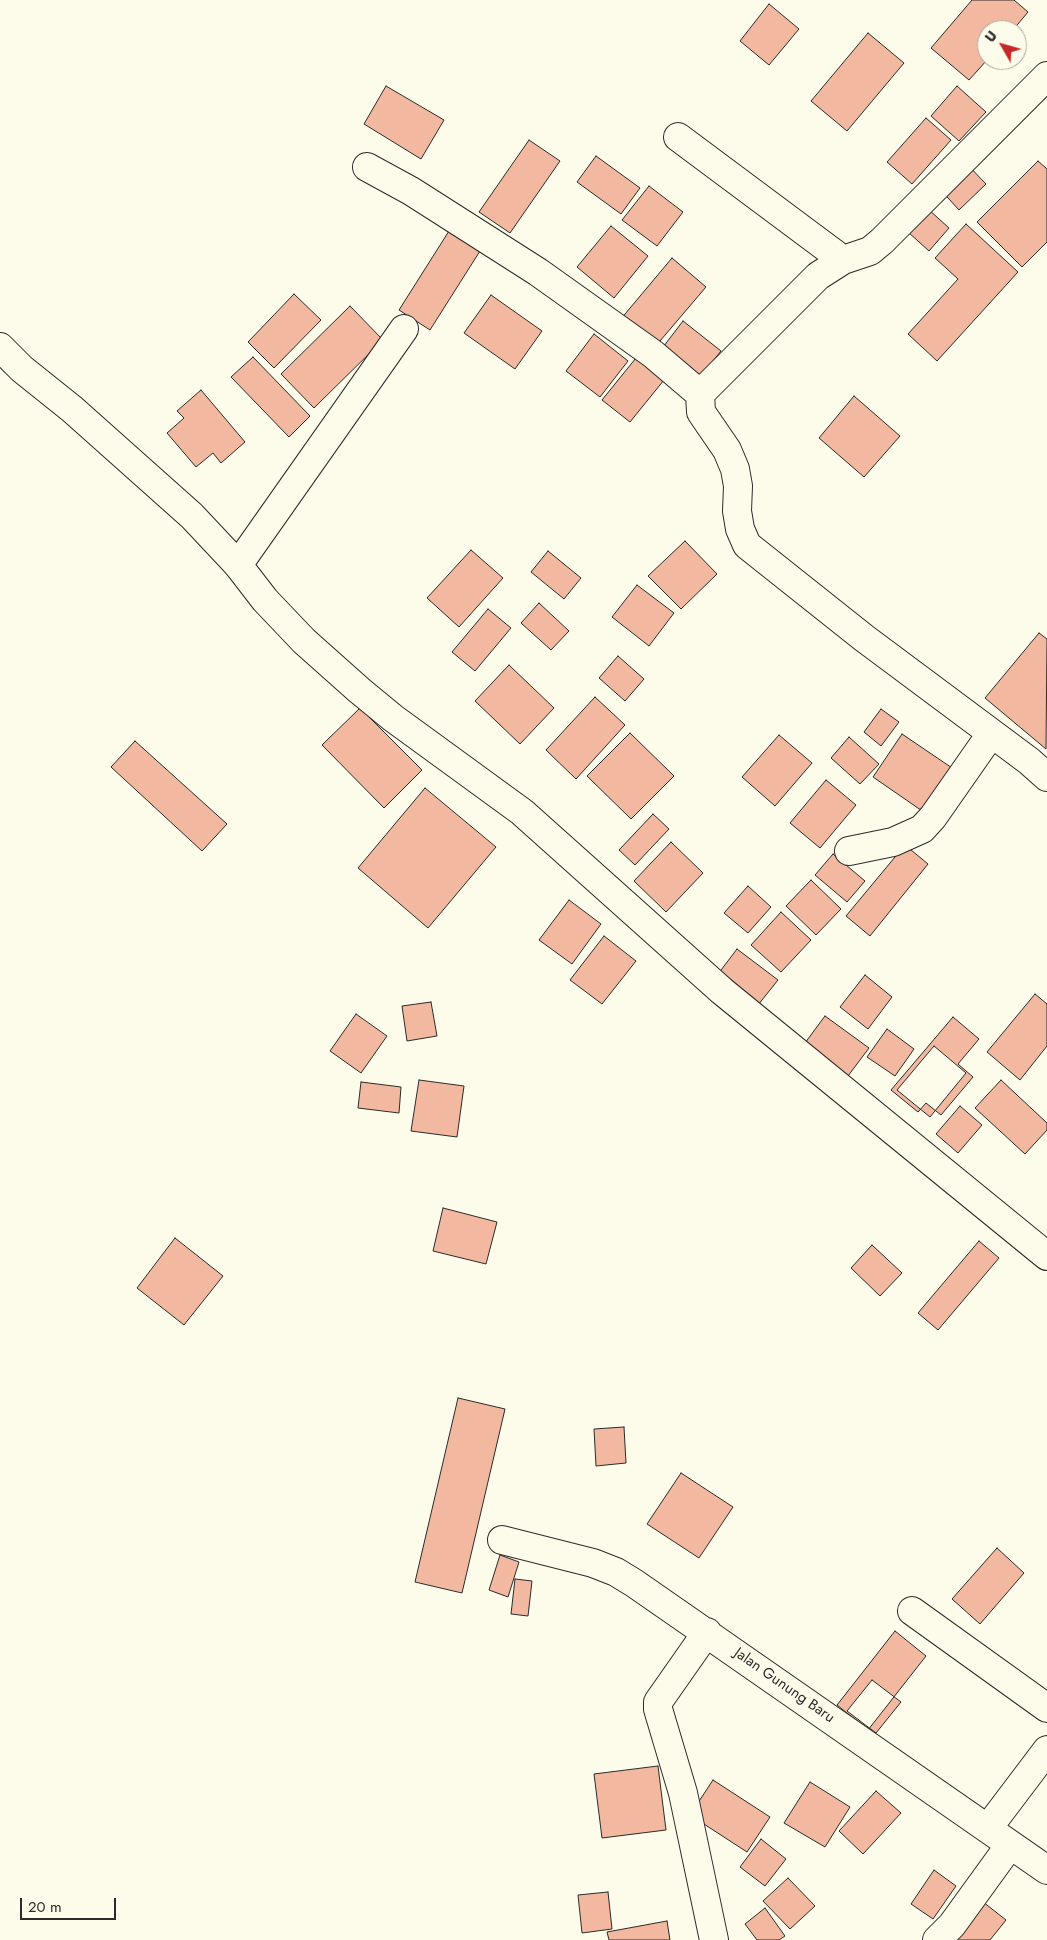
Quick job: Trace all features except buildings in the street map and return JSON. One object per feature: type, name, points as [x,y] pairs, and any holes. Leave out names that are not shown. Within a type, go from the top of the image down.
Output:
[{"type":"street","points":[[700,394],[818,276],[843,260],[870,250],[882,241],[1047,76]]},
{"type":"street","points":[[678,138],[843,260]]},
{"type":"street","points":[[367,167],[411,191],[538,272],[653,354],[700,394],[701,412],[728,450],[735,469],[738,486],[737,511],[740,530],[747,544],[864,638],[1029,761],[1047,777]]},
{"type":"street","points":[[238,566],[404,329]]},
{"type":"street","points":[[0,347],[22,369],[72,409],[192,516],[238,566],[265,600],[304,641],[359,690],[393,718],[522,812],[722,991],[1047,1256]]},
{"type":"street","points":[[849,851],[893,842],[922,829],[933,817],[991,734]]},
{"type":"street","name":"Jalan Gunung Baru","points":[[502,1540],[593,1563],[616,1572],[707,1632],[1047,1870]]},
{"type":"street","points":[[912,1611],[1047,1708]]},
{"type":"street","points":[[707,1632],[658,1702],[658,1709],[683,1793],[714,1940]]},
{"type":"street","points":[[988,1828],[1047,1750]]},
{"type":"street","points":[[937,1940],[952,1925],[1010,1845]]}]
